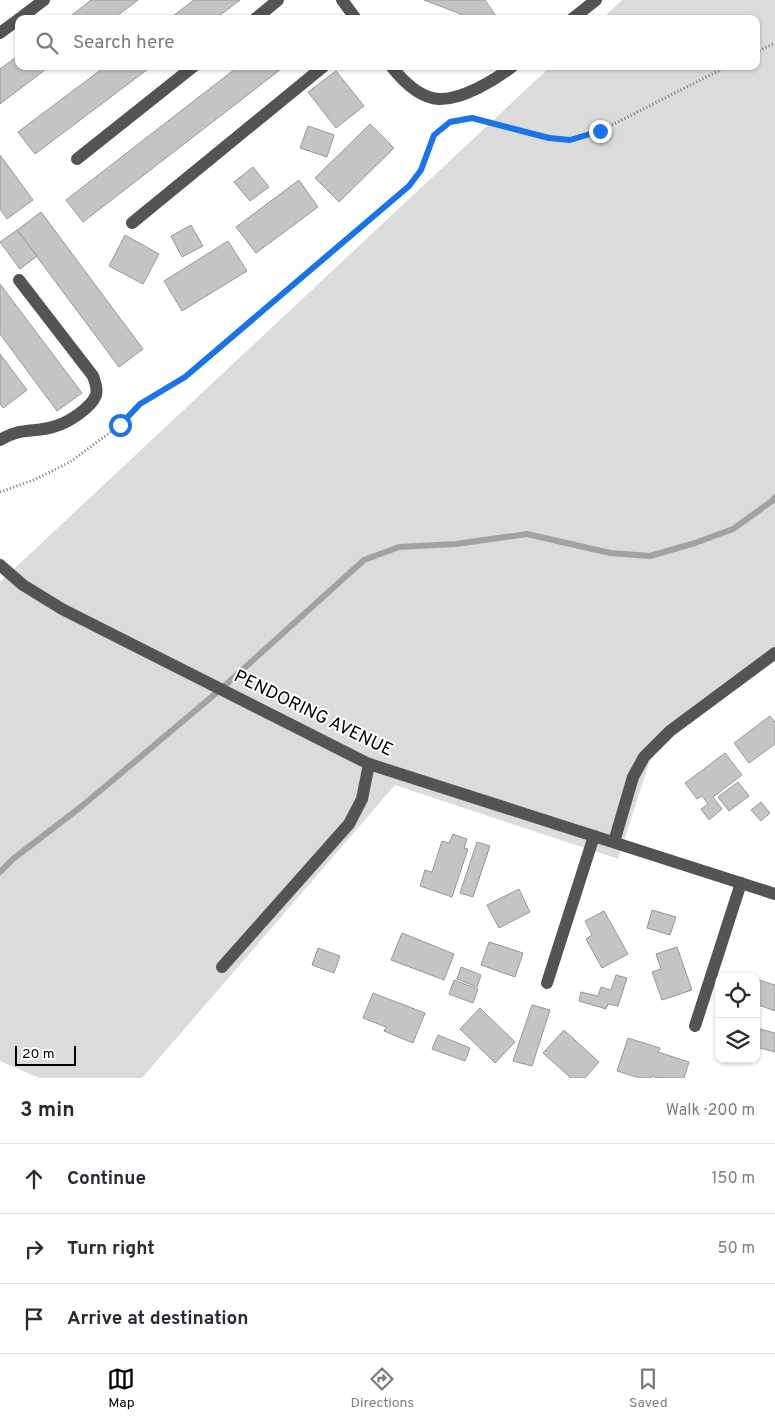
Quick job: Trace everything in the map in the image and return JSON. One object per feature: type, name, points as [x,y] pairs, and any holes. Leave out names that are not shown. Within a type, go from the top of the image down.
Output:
[{"type":"street","points":[[24,15],[44,0]]},
{"type":"street","points":[[259,15],[278,0]]},
{"type":"street","points":[[342,0],[353,15]]},
{"type":"street","points":[[577,15],[596,0]]},
{"type":"street","points":[[0,33],[15,22]]},
{"type":"street","points":[[77,159],[189,70]]},
{"type":"street","points":[[132,223],[319,70]]},
{"type":"street","points":[[395,70],[411,86],[423,94],[438,99],[467,93],[505,70]]},
{"type":"street","points":[[0,440],[18,431],[55,427],[74,418],[96,396],[93,376],[20,280]]},
{"type":"street","name":"PENDORING AVENUE","points":[[0,565],[23,586],[62,609],[369,764],[775,894]]},
{"type":"street","points":[[614,842],[634,778],[644,757],[670,731],[775,653]]},
{"type":"street","points":[[222,967],[349,824],[362,799],[369,764]]},
{"type":"street","points":[[547,983],[594,836]]},
{"type":"street","points":[[695,1026],[740,883]]},
{"type":"path","points":[[760,50],[775,43]]},
{"type":"path","points":[[0,492],[36,479],[70,462],[120,425],[140,404],[185,377],[409,186],[421,170],[434,135],[450,122],[472,118],[549,138],[570,140],[600,131],[720,70]]},
{"type":"shaded area","points":[[622,0],[775,0],[775,661],[653,751],[618,859],[395,785],[142,1078],[39,1078],[0,1061],[0,582],[547,70],[760,70],[760,15],[606,15]]},
{"type":"building","points":[[91,0],[138,0],[118,15],[72,15]]},
{"type":"building","points":[[194,0],[240,0],[220,15],[174,15]]},
{"type":"building","points":[[424,0],[485,0],[495,15],[463,15]]},
{"type":"building","points":[[15,58],[15,70],[45,70],[0,104],[0,69]]},
{"type":"building","points":[[101,70],[147,70],[35,154],[18,132]]},
{"type":"building","points":[[234,70],[280,70],[83,222],[66,200]]},
{"type":"building","points":[[336,71],[364,106],[336,128],[308,92]]},
{"type":"building","points":[[370,124],[394,148],[339,202],[315,178]]},
{"type":"building","points":[[308,126],[334,135],[327,157],[300,148]]},
{"type":"building","points":[[0,155],[33,200],[7,219],[0,209]]},
{"type":"building","points":[[253,167],[269,187],[250,201],[234,182]]},
{"type":"building","points":[[299,180],[318,207],[256,253],[236,227]]},
{"type":"building","points":[[41,212],[143,349],[119,367],[17,230]]},
{"type":"building","points":[[191,225],[203,246],[182,257],[171,236]]},
{"type":"building","points":[[17,230],[37,256],[20,269],[0,242]]},
{"type":"building","points":[[125,235],[159,254],[143,284],[109,266]]},
{"type":"building","points":[[228,241],[247,271],[182,311],[164,281]]},
{"type":"building","points":[[0,284],[82,393],[57,411],[0,334]]},
{"type":"building","points":[[0,354],[27,390],[3,408],[0,404]]},
{"type":"building","points":[[770,716],[775,722],[775,744],[749,763],[734,743]]},
{"type":"building","points":[[725,753],[742,775],[713,797],[722,809],[709,820],[701,809],[708,804],[702,796],[697,799],[685,783]]},
{"type":"building","points":[[738,782],[749,796],[729,811],[718,797]]},
{"type":"building","points":[[761,802],[770,813],[761,821],[751,810]]},
{"type":"building","points":[[453,834],[467,839],[464,848],[468,849],[452,897],[420,886],[425,870],[432,872],[442,841],[449,843]]},
{"type":"building","points":[[477,842],[490,846],[473,897],[460,893]]},
{"type":"building","points":[[519,889],[530,912],[499,928],[487,905]]},
{"type":"building","points":[[652,910],[676,917],[670,935],[647,928]]},
{"type":"building","points":[[604,911],[628,954],[602,968],[586,939],[592,935],[585,921]]},
{"type":"building","points":[[402,933],[454,954],[444,980],[391,960]]},
{"type":"building","points":[[489,942],[523,953],[515,977],[481,965]]},
{"type":"building","points":[[677,947],[692,990],[662,1000],[652,972],[661,969],[656,954]]},
{"type":"building","points":[[318,948],[340,956],[334,973],[312,965]]},
{"type":"building","points":[[461,967],[481,975],[477,987],[457,979]]},
{"type":"building","points":[[616,975],[627,978],[618,1006],[608,1004],[606,1009],[579,1001],[581,992],[598,996],[601,987],[611,990]]},
{"type":"building","points":[[454,980],[478,989],[473,1003],[449,994]]},
{"type":"building","points":[[760,980],[775,985],[775,1011],[760,1005]]},
{"type":"building","points":[[373,993],[425,1013],[413,1043],[384,1031],[386,1027],[363,1018]]},
{"type":"building","points":[[532,1005],[550,1010],[532,1066],[513,1061]]},
{"type":"building","points":[[480,1008],[515,1042],[495,1063],[460,1029]]},
{"type":"building","points":[[760,1029],[775,1033],[775,1052],[760,1048]]},
{"type":"building","points":[[564,1030],[599,1062],[585,1078],[571,1078],[543,1053]]},
{"type":"building","points":[[438,1035],[470,1048],[465,1061],[432,1049]]},
{"type":"building","points":[[628,1038],[660,1048],[658,1052],[689,1062],[684,1078],[658,1078],[652,1076],[651,1078],[640,1078],[617,1071]]},
{"type":"waterway","points":[[0,872],[13,859],[82,806],[221,689],[364,560],[399,547],[456,544],[527,534],[610,553],[650,556],[695,543],[733,529],[775,497]]},
{"type":"route","points":[[120,425],[140,404],[185,377],[409,186],[421,170],[426,152],[434,135],[450,122],[472,118],[549,138],[570,140],[600,131]]}]
